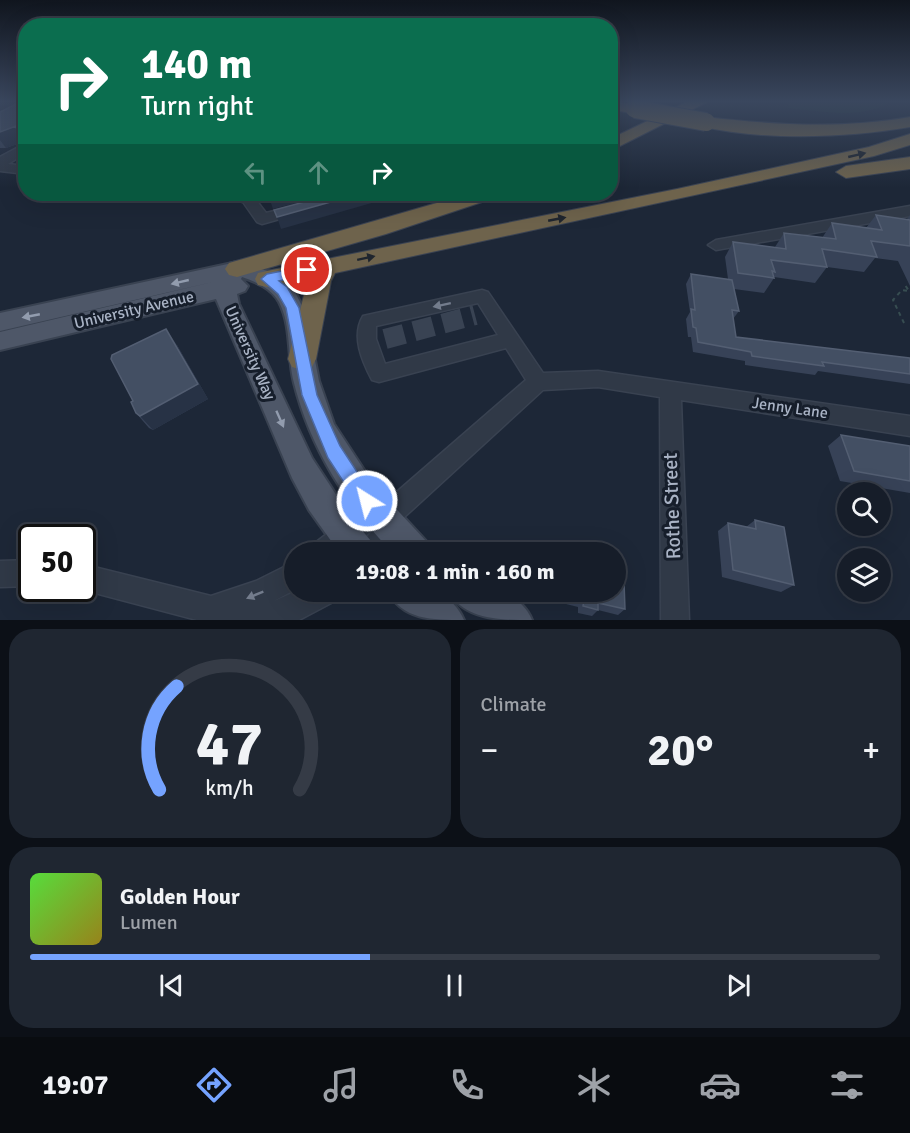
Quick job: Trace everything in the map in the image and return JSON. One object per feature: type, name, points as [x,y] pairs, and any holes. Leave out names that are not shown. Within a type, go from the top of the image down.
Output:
[{"type":"highway","points":[[618,142],[640,131]]},
{"type":"highway","points":[[267,279],[677,195],[874,151],[910,139]]},
{"type":"highway","points":[[677,195],[910,163]]},
{"type":"highway","points":[[231,279],[465,201]]},
{"type":"highway","points":[[302,359],[319,281],[327,266]]},
{"type":"main road","name":"University Avenue","points":[[0,341],[231,279]]},
{"type":"main road","name":"University Avenue","points":[[0,322],[231,279],[267,279]]},
{"type":"main road","name":"University Way","points":[[231,279],[228,304],[292,448],[341,542]]},
{"type":"main road","points":[[267,279],[282,290],[293,308],[309,395],[324,432],[381,528],[401,542]]},
{"type":"main road","points":[[421,602],[446,620]]},
{"type":"main road","points":[[484,602],[514,620]]},
{"type":"street","points":[[0,165],[18,153]]},
{"type":"street","points":[[0,165],[18,168]]},
{"type":"street","points":[[249,201],[262,219],[308,206]]},
{"type":"street","points":[[716,245],[910,211]]},
{"type":"street","points":[[351,542],[381,528],[538,382],[511,339],[484,313],[482,296],[369,321],[364,328],[364,336],[378,341],[379,374],[511,339]]},
{"type":"street","name":"Jenny Lane","points":[[538,382],[574,378],[598,379],[910,426]]},
{"type":"street","name":"Rothe Street","points":[[670,391],[679,619]]},
{"type":"street","points":[[0,574],[18,573]]},
{"type":"street","points":[[96,580],[252,620]]},
{"type":"street","points":[[213,609],[262,593],[284,581]]},
{"type":"street","points":[[259,620],[290,610],[305,602]]},
{"type":"path","points":[[904,323],[893,300],[902,290],[909,291],[905,285]]},
{"type":"building","points":[[308,201],[334,201],[277,217],[274,210]]},
{"type":"building","points":[[876,215],[910,220],[910,246],[871,241],[877,257],[822,249],[827,267],[771,260],[775,272],[772,271],[774,278],[738,273],[733,242],[786,249],[784,233],[836,239],[832,223],[882,230]]},
{"type":"building","points":[[691,274],[732,280],[739,311],[732,310],[736,337],[910,358],[910,374],[822,362],[824,366],[752,356],[751,352],[698,342],[691,309],[695,310]]},
{"type":"building","points":[[166,329],[198,384],[140,416],[136,413],[131,402],[133,401],[111,359],[112,355]]},
{"type":"building","points":[[841,435],[910,446],[910,481],[854,471]]},
{"type":"building","points":[[755,520],[784,527],[794,585],[733,570],[728,523],[756,529]]},
{"type":"building","points":[[584,602],[625,602],[625,609],[598,603],[598,610],[583,606]]},
{"type":"tunnel","points":[[385,339],[475,315]]},
{"type":"route","points":[[307,270],[267,279],[282,290],[293,308],[309,395],[334,452],[367,501]]}]
